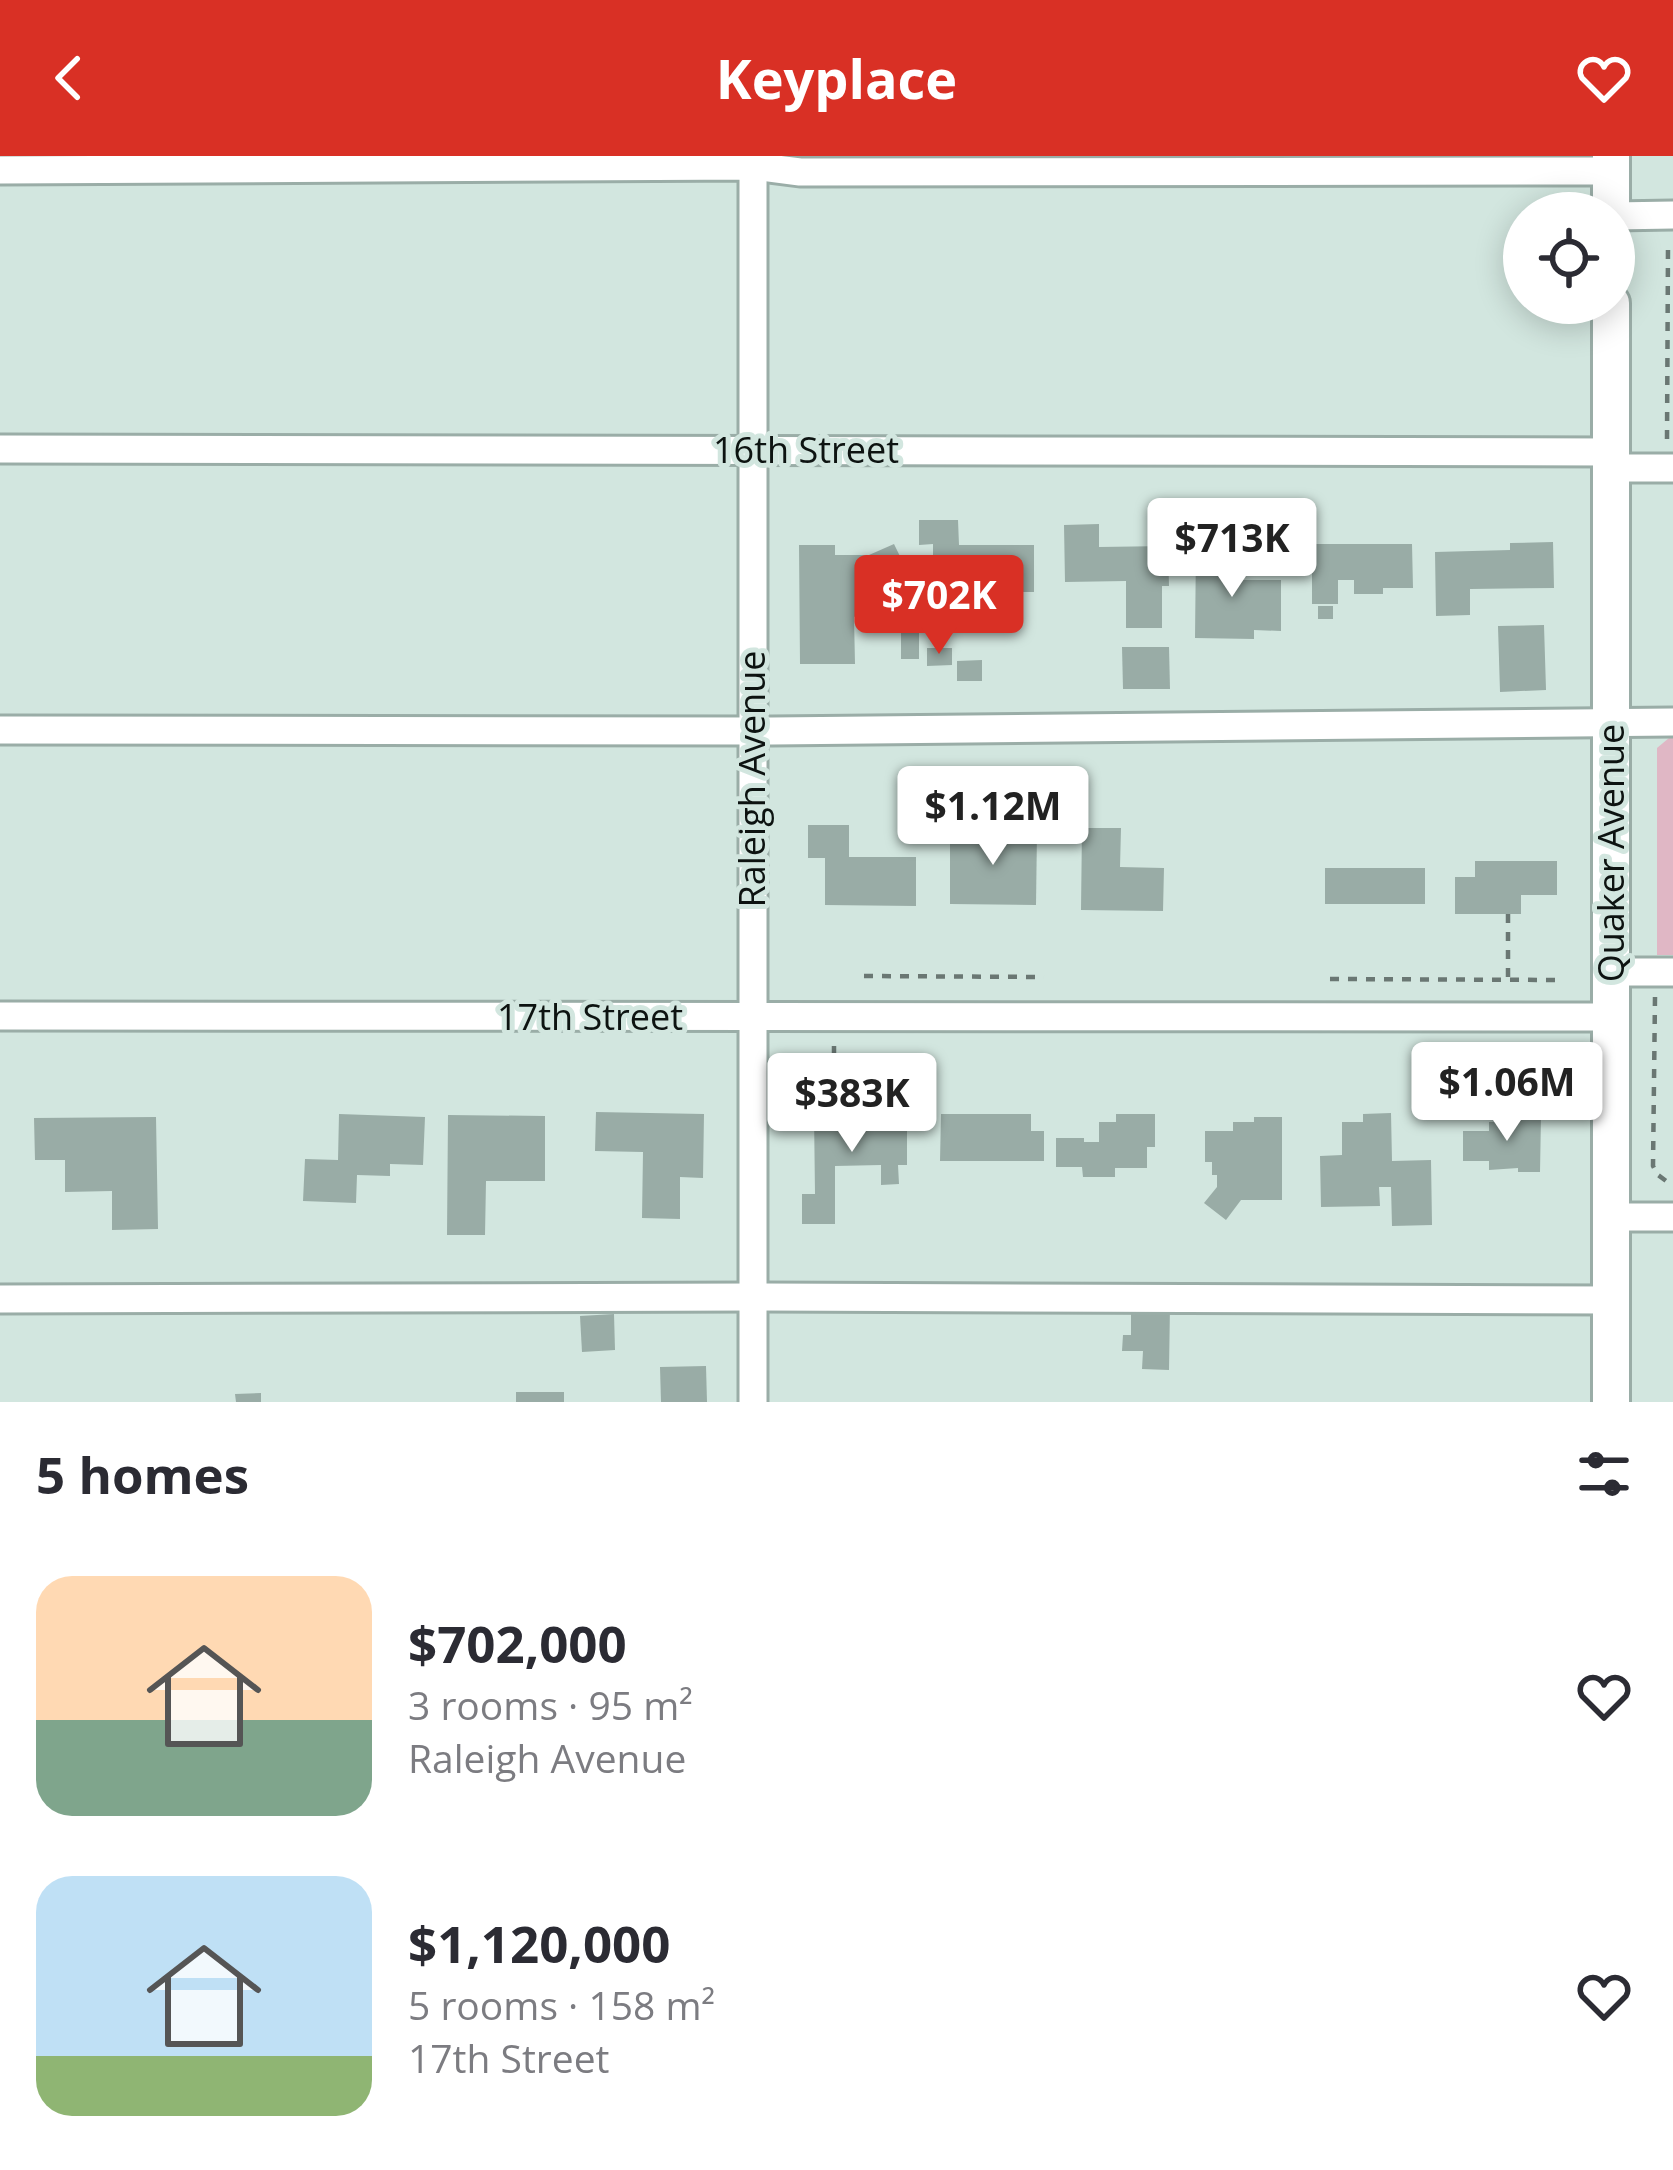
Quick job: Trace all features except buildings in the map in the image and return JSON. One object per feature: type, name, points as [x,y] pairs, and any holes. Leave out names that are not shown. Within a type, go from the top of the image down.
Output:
[{"type":"main road","name":"Quaker Avenue","points":[[1611,324],[1611,1402]]},
{"type":"street","points":[[0,170],[753,161],[800,172],[1611,163]]},
{"type":"street","name":"Raleigh Avenue","points":[[753,161],[753,1402]]},
{"type":"street","points":[[1635,214],[1673,215]]},
{"type":"street","name":"16th Street","points":[[0,449],[752,450],[1670,462]]},
{"type":"street","points":[[0,730],[1673,722]]},
{"type":"street","points":[[1611,972],[1664,976]]},
{"type":"street","name":"17th Street","points":[[0,1016],[1611,1017]]},
{"type":"street","points":[[1611,1217],[1673,1217]]},
{"type":"street","points":[[0,1299],[1611,1300]]},
{"type":"path","points":[[1670,462],[1668,247],[1673,247]]},
{"type":"path","points":[[1508,914],[1508,980]]},
{"type":"path","points":[[864,976],[1044,976]]},
{"type":"path","points":[[1664,976],[1653,1166],[1673,1186]]},
{"type":"path","points":[[1330,979],[1557,980]]},
{"type":"path","points":[[834,1046],[834,1113]]},
{"type":"shaded area","points":[[1673,738],[1673,955],[1657,955],[1657,748]]}]
